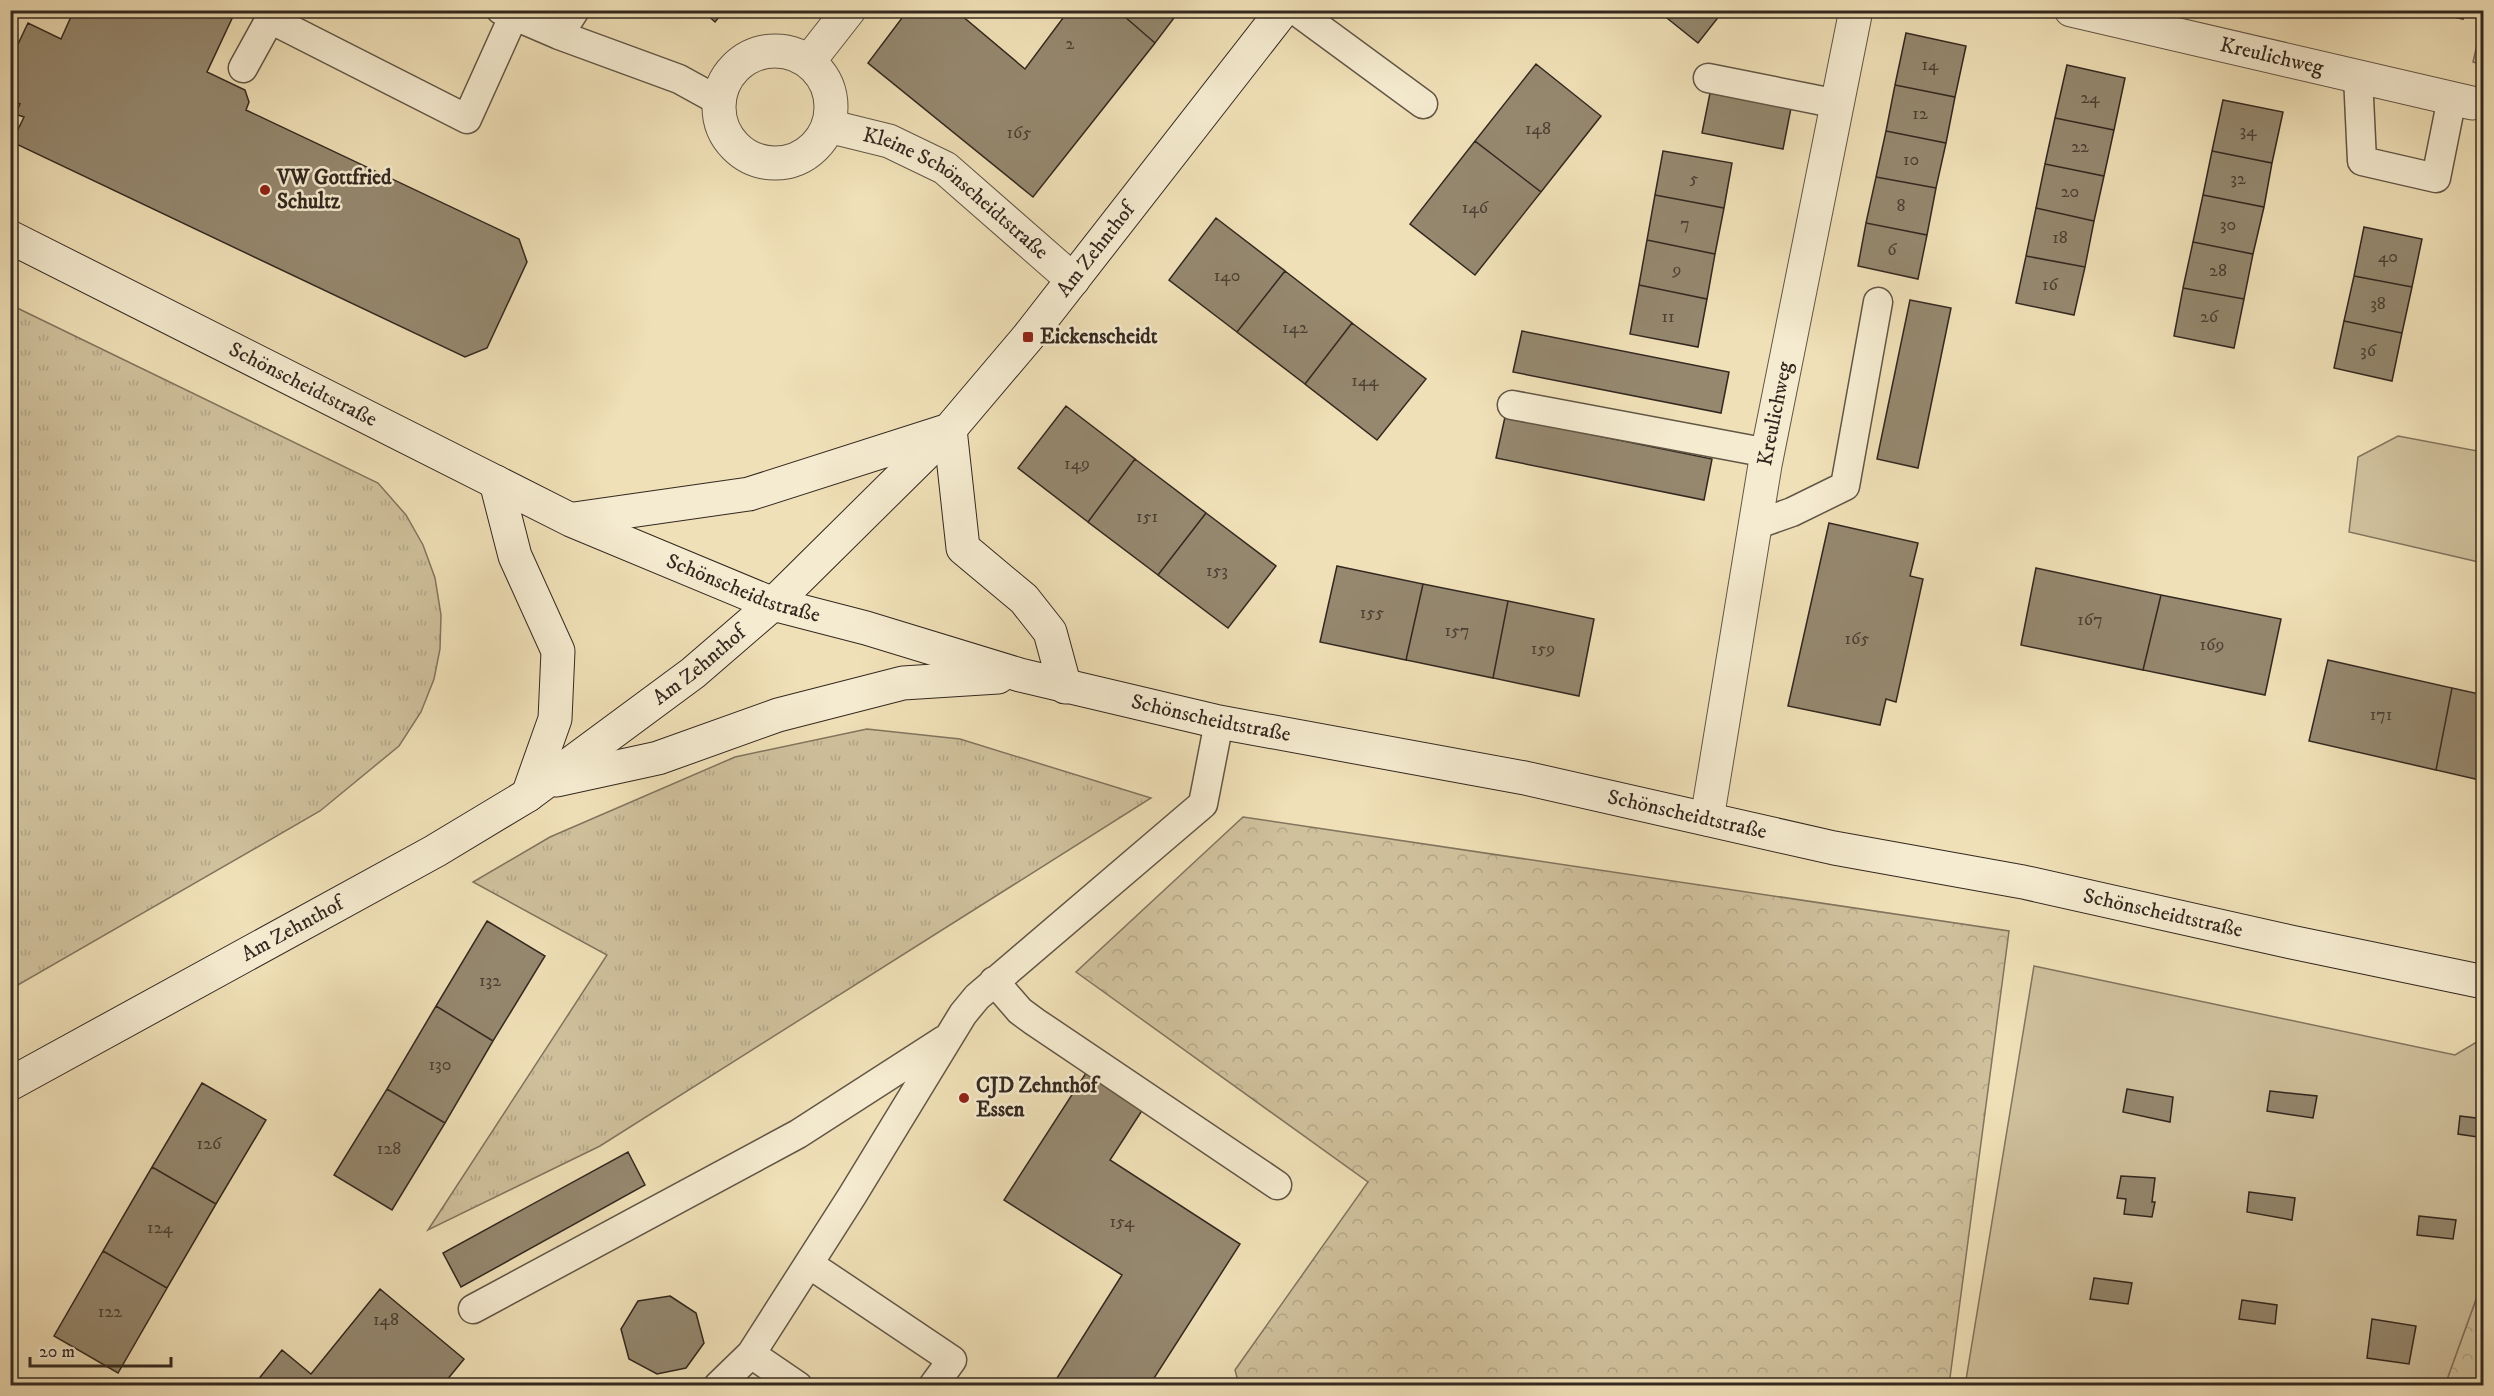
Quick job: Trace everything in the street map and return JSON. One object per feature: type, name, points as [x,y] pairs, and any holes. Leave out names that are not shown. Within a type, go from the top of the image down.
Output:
[{"type":"main road","points":[[809,62],[849,10]]},
{"type":"main road","name":"Am Zehnthof","points":[[10,1084],[435,851],[537,788],[674,689],[772,604],[950,429],[1028,337],[1283,10]]},
{"type":"main road","name":"Kreulichweg","points":[[1707,819],[1768,453],[1856,10]]},
{"type":"main road","name":"Kreulichweg","points":[[2071,10],[2462,100]]},
{"type":"main road","points":[[772,51],[792,53],[809,62],[822,75],[829,91],[831,109],[828,126],[819,142],[806,154],[789,161],[771,162],[754,159],[738,148],[727,135],[720,118],[719,101],[725,82],[737,66],[753,55],[772,51]]},
{"type":"main road","name":"Kleine Schönscheidtstraße","points":[[828,126],[889,141],[945,168],[1073,280]]},
{"type":"main road","name":"Schönscheidtstraße","points":[[10,237],[74,267],[571,520],[772,604],[866,628],[1065,687],[1219,722],[1525,778],[1834,848],[2023,882],[2291,942],[2484,982]]},
{"type":"main road","points":[[571,520],[749,494],[950,429],[963,548],[1024,599],[1050,632],[1065,687]]},
{"type":"main road","points":[[496,482],[515,556],[558,651],[555,719],[537,788],[658,758],[778,715],[903,683],[1020,675]]},
{"type":"lane","points":[[559,35],[575,10]]},
{"type":"lane","points":[[1296,10],[1423,104]]},
{"type":"lane","points":[[243,68],[272,15],[467,119],[507,14],[679,79],[719,101]]},
{"type":"lane","points":[[2358,76],[2362,161],[2393,169],[2436,178],[2462,100]]},
{"type":"lane","points":[[1708,78],[1838,104]]},
{"type":"lane","points":[[1755,525],[1792,512],[1845,486],[1878,302]]},
{"type":"lane","points":[[1512,405],[1768,453]]},
{"type":"lane","points":[[718,1386],[751,1354],[977,997],[1203,804],[1219,722]]},
{"type":"lane","points":[[994,981],[1020,1011],[1035,1022],[1276,1185]]},
{"type":"lane","points":[[472,1309],[798,1134],[951,1035]]},
{"type":"lane","points":[[809,1264],[952,1360],[933,1386]]},
{"type":"lane","points":[[751,1354],[798,1386]]},
{"type":"green space","points":[[2483,19],[2483,65],[2473,62]]},
{"type":"green space","points":[[11,305],[378,483],[406,515],[423,545],[435,578],[441,615],[440,649],[434,679],[421,712],[399,746],[320,811],[11,989]]},
{"type":"green space","points":[[2398,436],[2483,452],[2483,563],[2349,532],[2358,457]]},
{"type":"green space","points":[[867,729],[960,739],[1151,798],[600,1146],[428,1230],[607,955],[473,882],[550,837],[735,757]]},
{"type":"green space","points":[[1243,817],[2009,931],[1949,1385],[1239,1385],[1235,1370],[1368,1182],[1076,972]]},
{"type":"green space","points":[[2034,966],[2455,1055],[2480,1040],[2483,1041],[2483,1280],[2445,1385],[1965,1386]]},
{"type":"green space","points":[[2483,1280],[2483,1385],[2445,1385]]},
{"type":"building","name":"VW Gottfried Schultz","points":[[74,10],[236,10],[207,72],[245,90],[249,102],[246,110],[519,239],[527,262],[487,348],[465,357],[12,142],[24,117],[15,114],[20,104],[10,100],[10,61],[28,23],[61,39]]},
{"type":"building","points":[[702,10],[725,10],[715,22]]},
{"type":"building","points":[[908,10],[955,10],[1025,69],[1069,10],[1117,10],[1155,43],[1033,197],[868,63]]},
{"type":"building","points":[[1117,10],[1180,10],[1155,43]]},
{"type":"building","points":[[1657,10],[1724,10],[1698,43]]},
{"type":"building","points":[[2423,10],[2464,10],[2463,19]]},
{"type":"building","points":[[1906,33],[1966,46],[1955,97],[1895,85]]},
{"type":"building","points":[[1536,64],[1601,116],[1541,192],[1475,141]]},
{"type":"building","points":[[2067,65],[2125,78],[2114,130],[2055,118]]},
{"type":"building","points":[[1895,85],[1955,97],[1946,143],[1886,131]]},
{"type":"building","points":[[1710,93],[1791,108],[1783,149],[1702,133]]},
{"type":"building","points":[[2223,100],[2283,112],[2272,163],[2212,151]]},
{"type":"building","points":[[2055,118],[2114,130],[2104,176],[2045,164]]},
{"type":"building","points":[[1886,131],[1946,143],[1936,188],[1876,177]]},
{"type":"building","points":[[1475,141],[1541,192],[1475,275],[1410,224]]},
{"type":"building","points":[[1663,151],[1732,163],[1724,208],[1655,195]]},
{"type":"building","points":[[2212,151],[2272,163],[2264,207],[2203,195]]},
{"type":"building","points":[[2045,164],[2104,176],[2094,221],[2036,208]]},
{"type":"building","points":[[1876,177],[1936,188],[1927,235],[1866,223]]},
{"type":"building","points":[[1655,195],[1724,208],[1715,254],[1647,240]]},
{"type":"building","points":[[2203,195],[2264,207],[2253,254],[2193,242]]},
{"type":"building","points":[[2036,208],[2094,221],[2085,267],[2026,256]]},
{"type":"building","points":[[1216,218],[1285,271],[1237,332],[1169,280]]},
{"type":"building","points":[[1866,223],[1927,235],[1918,279],[1858,266]]},
{"type":"building","points":[[2364,227],[2422,239],[2412,287],[2354,276]]},
{"type":"building","points":[[1647,240],[1715,254],[1707,299],[1639,285]]},
{"type":"building","points":[[2193,242],[2253,254],[2244,299],[2183,288]]},
{"type":"building","points":[[2026,256],[2085,267],[2074,315],[2016,303]]},
{"type":"building","points":[[1285,271],[1352,323],[1305,384],[1237,332]]},
{"type":"building","points":[[2354,276],[2412,287],[2402,333],[2344,321]]},
{"type":"building","points":[[1639,285],[1707,299],[1698,347],[1630,334]]},
{"type":"building","points":[[2183,288],[2244,299],[2234,348],[2174,336]]},
{"type":"building","points":[[1910,300],[1951,308],[1918,468],[1877,459]]},
{"type":"building","points":[[2344,321],[2402,333],[2392,381],[2334,368]]},
{"type":"building","points":[[1352,323],[1426,379],[1377,440],[1305,384]]},
{"type":"building","points":[[1522,331],[1729,372],[1721,413],[1513,372]]},
{"type":"building","points":[[1066,406],[1135,459],[1088,522],[1018,468]]},
{"type":"building","points":[[1505,417],[1712,459],[1704,500],[1496,458]]},
{"type":"building","points":[[1135,459],[1206,513],[1158,575],[1088,522]]},
{"type":"building","points":[[1206,513],[1276,566],[1228,628],[1158,575]]},
{"type":"building","points":[[1829,523],[1918,543],[1910,576],[1923,579],[1896,702],[1886,699],[1880,725],[1788,706]]},
{"type":"building","points":[[1337,566],[1423,584],[1406,660],[1320,642]]},
{"type":"building","points":[[2036,568],[2161,595],[2143,670],[2021,645]]},
{"type":"building","points":[[1423,584],[1508,601],[1493,678],[1406,660]]},
{"type":"building","points":[[2161,595],[2281,619],[2265,695],[2143,670]]},
{"type":"building","points":[[1508,601],[1594,619],[1579,696],[1493,678]]},
{"type":"building","points":[[2328,660],[2452,688],[2436,770],[2309,741]]},
{"type":"building","points":[[2452,688],[2484,695],[2484,781],[2436,770]]},
{"type":"building","points":[[487,921],[545,956],[493,1041],[436,1006]]},
{"type":"building","points":[[436,1006],[493,1041],[445,1123],[387,1089]]},
{"type":"building","points":[[1086,1073],[1143,1109],[1110,1160],[1240,1244],[1149,1386],[1052,1386],[1122,1275],[1004,1200]]},
{"type":"building","points":[[202,1083],[266,1120],[216,1204],[152,1167]]},
{"type":"building","points":[[387,1089],[445,1123],[392,1210],[334,1175]]},
{"type":"building","points":[[2127,1089],[2173,1097],[2170,1122],[2123,1112]]},
{"type":"building","points":[[2270,1091],[2317,1096],[2313,1118],[2267,1111]]},
{"type":"building","points":[[2460,1116],[2484,1119],[2484,1138],[2458,1134]]},
{"type":"building","points":[[628,1152],[645,1185],[461,1287],[443,1253]]},
{"type":"building","points":[[152,1167],[216,1204],[167,1288],[103,1251]]},
{"type":"building","points":[[2121,1176],[2155,1178],[2152,1202],[2155,1202],[2152,1217],[2124,1214],[2126,1199],[2117,1198]]},
{"type":"building","points":[[2249,1192],[2295,1198],[2292,1220],[2247,1212]]},
{"type":"building","points":[[2419,1216],[2456,1220],[2453,1239],[2417,1235]]},
{"type":"building","points":[[103,1251],[167,1288],[118,1373],[54,1336]]},
{"type":"building","points":[[2094,1278],[2132,1283],[2128,1304],[2090,1299]]},
{"type":"building","points":[[380,1289],[464,1359],[442,1386],[253,1386],[282,1350],[311,1374]]},
{"type":"building","points":[[670,1296],[696,1313],[704,1343],[686,1368],[657,1374],[629,1359],[621,1329],[638,1301]]},
{"type":"building","points":[[2242,1300],[2277,1305],[2275,1324],[2239,1319]]},
{"type":"building","points":[[2372,1319],[2416,1326],[2409,1364],[2367,1358]]},
{"type":"place","name":"VW Gottfried Schultz","points":[[265,190]]},
{"type":"place","name":"Eickenscheidt","points":[[1028,337]]},
{"type":"place","name":"CJD Zehnthof Essen","points":[[964,1098]]}]
